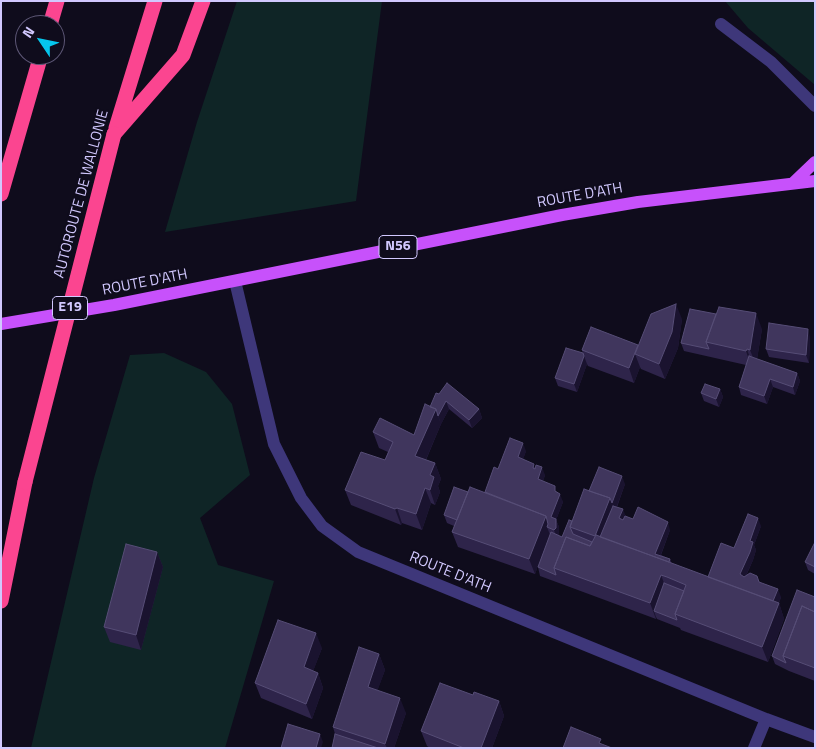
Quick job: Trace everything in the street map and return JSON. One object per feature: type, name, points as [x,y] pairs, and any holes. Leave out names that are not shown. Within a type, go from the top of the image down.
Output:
[{"type":"highway","points":[[53,15],[57,1]]},
{"type":"highway","name":"AUTOROUTE DE WALLONIE","points":[[1,601],[25,482],[114,134],[155,1]]},
{"type":"highway","points":[[114,134],[183,55],[203,1]]},
{"type":"highway","points":[[1,194],[12,149],[38,65]]},
{"type":"main road","points":[[792,183],[815,162]]},
{"type":"main road","name":"ROUTE D'ATH","points":[[1,324],[114,305],[562,215],[638,202],[815,181]]},
{"type":"street","points":[[721,24],[771,62],[815,106]]},
{"type":"street","name":"ROUTE D'ATH","points":[[235,281],[274,444],[302,498],[322,526],[358,552],[766,719],[815,737]]},
{"type":"street","points":[[754,748],[766,719]]},
{"type":"green space","points":[[237,1],[382,1],[356,201],[165,232],[197,122]]},
{"type":"green space","points":[[725,1],[815,1],[815,85],[748,28]]},
{"type":"green space","points":[[164,353],[206,372],[232,404],[250,475],[200,518],[218,565],[274,581],[225,748],[31,748],[94,478],[130,355]]},
{"type":"building","points":[[676,304],[672,332],[659,364],[635,354],[651,314]]},
{"type":"building","points":[[719,307],[756,313],[750,350],[747,349],[746,351],[706,342]]},
{"type":"building","points":[[690,309],[716,314],[706,342],[709,349],[681,343]]},
{"type":"building","points":[[769,323],[808,329],[806,355],[766,349]]},
{"type":"building","points":[[591,327],[638,345],[629,368],[582,350]]},
{"type":"building","points":[[566,348],[583,353],[584,356],[574,384],[555,378]]},
{"type":"building","points":[[749,356],[797,373],[793,387],[770,379],[764,396],[739,387]]},
{"type":"building","points":[[447,383],[479,409],[469,420],[446,401],[438,416],[436,409],[430,407],[436,393],[439,394]]},
{"type":"building","points":[[705,384],[720,389],[716,399],[701,393]]},
{"type":"building","points":[[425,404],[436,409],[415,456],[435,463],[430,475],[434,477],[430,490],[425,488],[416,514],[395,509],[345,490],[361,452],[385,460],[393,442],[373,432],[380,418],[414,435]]},
{"type":"building","points":[[510,438],[523,443],[518,457],[534,464],[533,468],[535,469],[536,465],[542,467],[538,479],[555,486],[555,491],[560,494],[551,517],[556,519],[556,528],[554,530],[547,527],[546,516],[485,492],[494,467],[498,469]]},
{"type":"building","points":[[599,467],[622,476],[612,503],[610,498],[589,491]]},
{"type":"building","points":[[454,487],[468,492],[457,520],[444,515]]},
{"type":"building","points":[[470,487],[546,516],[529,559],[452,532]]},
{"type":"building","points":[[584,489],[610,498],[595,536],[570,527]]},
{"type":"building","points":[[613,506],[623,509],[619,518],[623,520],[625,516],[633,519],[638,507],[668,522],[655,554],[670,559],[669,562],[600,537]]},
{"type":"building","points":[[748,514],[758,518],[750,541],[753,542],[750,552],[740,574],[744,577],[750,573],[757,576],[759,582],[778,589],[773,601],[708,577],[721,543],[734,548]]},
{"type":"building","points":[[569,520],[572,521],[570,527],[573,534],[592,542],[590,546],[566,537],[554,568],[556,575],[538,567],[551,532],[562,537]]},
{"type":"building","points":[[596,535],[779,603],[762,647],[675,614],[686,585],[667,577],[661,575],[650,603],[554,568],[566,537],[590,546]]},
{"type":"building","points":[[815,542],[815,567],[805,562]]},
{"type":"building","points":[[126,544],[157,552],[136,635],[104,627]]},
{"type":"building","points":[[664,583],[684,591],[675,614],[677,620],[654,611]]},
{"type":"building","points":[[797,590],[815,597],[815,612],[802,606],[783,656],[786,663],[772,656]]},
{"type":"building","points":[[802,606],[815,612],[815,668],[783,656]]},
{"type":"building","points":[[278,620],[316,633],[304,667],[318,673],[306,704],[255,683]]},
{"type":"building","points":[[359,647],[379,654],[368,687],[400,698],[385,744],[333,727]]},
{"type":"building","points":[[440,683],[473,695],[474,692],[499,701],[481,748],[464,748],[421,731]]},
{"type":"building","points":[[288,724],[320,734],[316,748],[281,748]]},
{"type":"building","points":[[571,727],[601,739],[599,743],[612,748],[563,748]]},
{"type":"building","points":[[335,734],[378,748],[332,748]]}]
